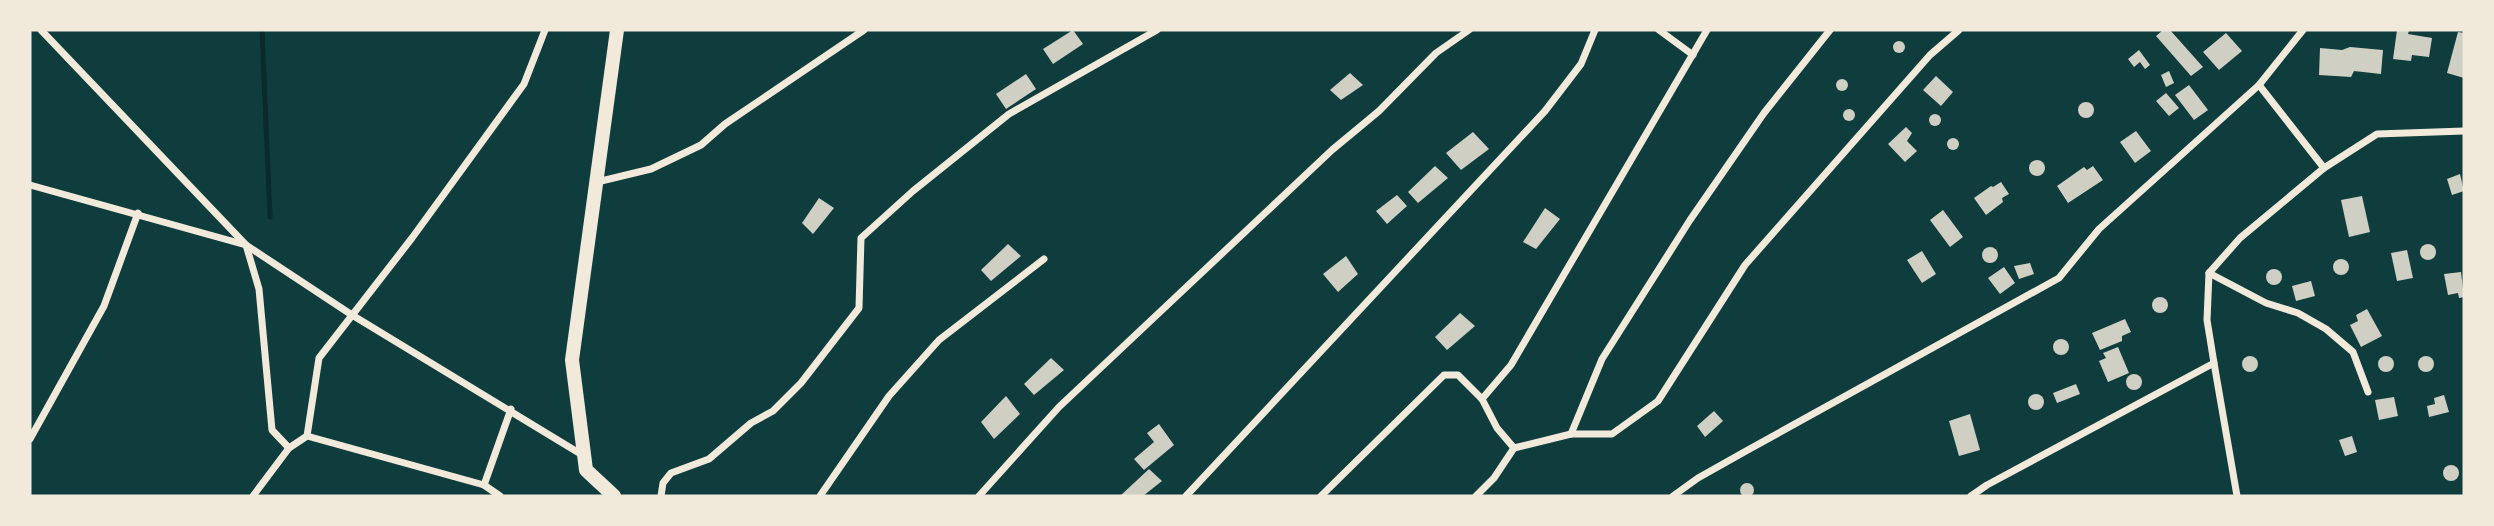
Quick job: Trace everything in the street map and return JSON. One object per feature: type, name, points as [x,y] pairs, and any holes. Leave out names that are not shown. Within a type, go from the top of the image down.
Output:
[{"type":"main road","points":[[614,496],[586,470],[572,360],[617,30]]},
{"type":"street","points":[[41,30],[246,245],[352,315],[511,409],[584,456]]},
{"type":"street","points":[[253,496],[289,448],[307,436],[319,359],[412,238],[524,84],[545,30]]},
{"type":"street","points":[[595,182],[651,169],[701,145],[725,124],[864,30]]},
{"type":"street","points":[[661,496],[663,483],[671,473],[709,459],[751,423],[772,411],[801,383],[859,308],[861,238],[913,191],[1009,114],[1157,30]]},
{"type":"street","points":[[979,496],[1059,407],[1332,150],[1379,111],[1436,53],[1469,30]]},
{"type":"street","points":[[1186,496],[1545,111],[1581,64],[1595,30]]},
{"type":"street","points":[[1659,30],[1693,55]]},
{"type":"street","points":[[1482,398],[1511,365],[1707,30]]},
{"type":"street","points":[[1571,434],[1602,359],[1690,220],[1764,113],[1830,30]]},
{"type":"street","points":[[1476,496],[1494,478],[1514,448],[1571,434],[1612,435],[1658,401],[1745,265],[1930,55],[1959,30]]},
{"type":"street","points":[[1673,496],[1698,478],[2059,278],[2099,229],[2259,85],[2303,30]]},
{"type":"street","points":[[2259,85],[2324,167]]},
{"type":"street","points":[[2237,496],[2207,320],[2209,273],[2241,238],[2324,167],[2377,134],[2464,131]]},
{"type":"street","points":[[30,185],[246,245]]},
{"type":"street","points":[[30,439],[104,306],[138,213]]},
{"type":"street","points":[[246,245],[259,289],[272,430],[289,448]]},
{"type":"street","points":[[820,496],[889,396],[939,340],[1045,259]]},
{"type":"street","points":[[2209,273],[2266,303],[2298,313],[2326,329],[2353,352],[2368,392]]},
{"type":"street","points":[[1970,496],[2214,363]]},
{"type":"street","points":[[1321,496],[1444,375],[1458,375],[1482,398],[1497,428],[1514,448]]},
{"type":"street","points":[[484,485],[511,409]]},
{"type":"street","points":[[307,436],[484,485],[500,496]]},
{"type":"building","points":[[1073,30],[1083,44],[1053,64],[1043,49]]},
{"type":"building","points":[[2163,30],[2170,30],[2203,67],[2191,76],[2156,36]]},
{"type":"building","points":[[2397,30],[2409,30],[2408,34],[2432,38],[2429,57],[2412,55],[2411,61],[2393,59]]},
{"type":"building","points":[[2458,32],[2464,33],[2464,78],[2447,73]]},
{"type":"building","points":[[2226,33],[2242,51],[2219,70],[2203,52]]},
{"type":"building","points":[[1899,41],[1905,47],[1899,53],[1893,47]]},
{"type":"building","points":[[2350,47],[2383,50],[2381,74],[2354,71],[2351,77],[2319,75],[2320,48],[2342,50]]},
{"type":"building","points":[[2139,50],[2150,65],[2145,69],[2140,62],[2134,67],[2128,59]]},
{"type":"building","points":[[2169,71],[2174,83],[2166,87],[2161,75]]},
{"type":"building","points":[[1350,73],[1363,85],[1341,100],[1330,90]]},
{"type":"building","points":[[1026,74],[1036,89],[1006,109],[996,94]]},
{"type":"building","points":[[1936,76],[1953,92],[1941,106],[1923,90]]},
{"type":"building","points":[[1842,79],[1848,85],[1842,91],[1836,85]]},
{"type":"building","points":[[2189,85],[2208,110],[2194,120],[2175,95]]},
{"type":"building","points":[[2166,93],[2179,108],[2169,116],[2156,101]]},
{"type":"building","points":[[2086,102],[2094,110],[2086,118],[2078,110]]},
{"type":"building","points":[[1849,109],[1855,115],[1849,121],[1843,115]]},
{"type":"building","points":[[1935,114],[1941,120],[1935,126],[1929,120]]},
{"type":"building","points":[[1906,127],[1912,133],[1907,141],[1917,151],[1905,162],[1888,144]]},
{"type":"building","points":[[2136,131],[2151,151],[2135,163],[2120,142]]},
{"type":"building","points":[[1473,132],[1489,149],[1461,170],[1446,153]]},
{"type":"building","points":[[1953,138],[1959,144],[1953,150],[1947,144]]},
{"type":"building","points":[[2037,160],[2045,168],[2037,176],[2029,168]]},
{"type":"building","points":[[1435,166],[1448,178],[1418,203],[1408,192]]},
{"type":"building","points":[[2093,166],[2103,180],[2068,203],[2057,186],[2084,167],[2087,170]]},
{"type":"building","points":[[2460,174],[2464,191],[2452,195],[2447,179]]},
{"type":"building","points":[[2001,182],[2009,194],[1986,215],[1974,198]]},
{"type":"building","points":[[1397,195],[1407,206],[1387,224],[1376,211]]},
{"type":"building","points":[[2362,196],[2370,232],[2349,237],[2341,200]]},
{"type":"building","points":[[819,198],[834,208],[813,234],[802,223]]},
{"type":"building","points":[[1545,208],[1560,219],[1536,249],[1523,242]]},
{"type":"building","points":[[1943,210],[1963,237],[1950,247],[1930,220]]},
{"type":"building","points":[[1008,244],[1021,256],[991,281],[981,270]]},
{"type":"building","points":[[2428,244],[2436,252],[2428,260],[2420,252]]},
{"type":"building","points":[[1990,247],[1998,255],[1990,263],[1982,255]]},
{"type":"building","points":[[2407,250],[2413,278],[2397,281],[2391,253]]},
{"type":"building","points":[[1922,251],[1936,274],[1922,283],[1907,260]]},
{"type":"building","points":[[1346,256],[1358,274],[1338,292],[1323,274]]},
{"type":"building","points":[[2341,259],[2349,267],[2341,275],[2333,267]]},
{"type":"building","points":[[2030,263],[2034,274],[2019,279],[2014,266]]},
{"type":"building","points":[[2004,267],[2015,283],[2000,294],[1988,278]]},
{"type":"building","points":[[2274,269],[2282,277],[2274,285],[2266,277]]},
{"type":"building","points":[[2461,272],[2464,297],[2459,298],[2458,293],[2448,295],[2444,274]]},
{"type":"building","points":[[2311,281],[2315,296],[2296,301],[2292,286]]},
{"type":"building","points":[[2160,297],[2168,305],[2160,313],[2152,305]]},
{"type":"building","points":[[2367,309],[2382,336],[2361,347],[2350,325],[2358,321],[2356,315]]},
{"type":"building","points":[[1460,313],[1475,326],[1447,350],[1435,337]]},
{"type":"building","points":[[2125,319],[2131,332],[2122,336],[2122,341],[2100,350],[2092,333]]},
{"type":"building","points":[[2061,339],[2069,347],[2061,355],[2053,347]]},
{"type":"building","points":[[2118,347],[2129,373],[2108,382],[2099,361],[2106,358],[2103,353]]},
{"type":"building","points":[[2250,356],[2258,364],[2250,372],[2242,364]]},
{"type":"building","points":[[2386,356],[2394,364],[2386,372],[2378,364]]},
{"type":"building","points":[[2426,356],[2434,364],[2426,372],[2418,364]]},
{"type":"building","points":[[1051,358],[1064,370],[1034,395],[1024,384]]},
{"type":"building","points":[[2134,374],[2142,382],[2134,390],[2126,382]]},
{"type":"building","points":[[2076,384],[2080,394],[2057,403],[2053,393]]},
{"type":"building","points":[[2036,394],[2044,402],[2036,410],[2028,402]]},
{"type":"building","points":[[2444,395],[2449,412],[2429,417],[2427,406],[2435,404],[2434,398]]},
{"type":"building","points":[[1006,396],[1020,414],[994,439],[981,422]]},
{"type":"building","points":[[2394,397],[2398,416],[2379,420],[2375,400]]},
{"type":"building","points":[[1714,411],[1723,421],[1705,437],[1697,426]]},
{"type":"building","points":[[1970,414],[1980,450],[1959,456],[1949,421]]},
{"type":"building","points":[[1159,424],[1174,445],[1144,470],[1134,459],[1154,442],[1147,433]]},
{"type":"building","points":[[2352,436],[2357,452],[2345,456],[2339,440]]},
{"type":"building","points":[[2451,465],[2459,473],[2451,481],[2443,473]]},
{"type":"building","points":[[1149,469],[1162,481],[1143,496],[1120,496]]},
{"type":"building","points":[[1747,483],[1752,485],[1752,495],[1747,497],[1742,495],[1740,490],[1742,485]]},
{"type":"waterway","points":[[262,30],[270,217]]}]
